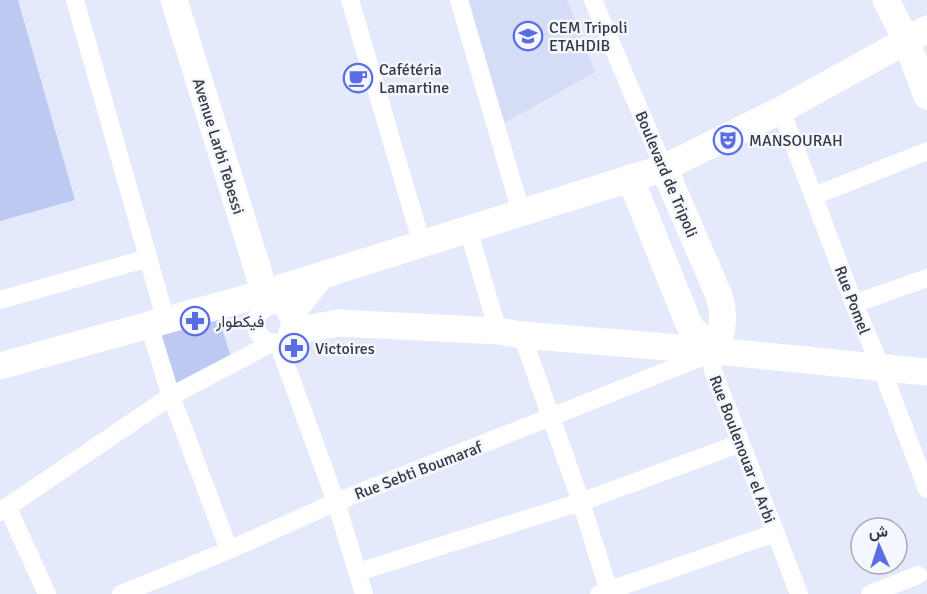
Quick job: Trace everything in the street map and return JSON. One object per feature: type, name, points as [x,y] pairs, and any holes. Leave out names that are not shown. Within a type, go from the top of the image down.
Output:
[{"type":"street","points":[[75,0],[148,258],[171,396],[229,550]]},
{"type":"street","name":"Avenue Larbi Tebessi","points":[[174,0],[262,303]]},
{"type":"street","points":[[350,0],[422,244]]},
{"type":"street","points":[[459,0],[521,212]]},
{"type":"street","name":"Boulevard de Tripoli","points":[[593,0],[720,298],[723,309],[723,330],[716,351]]},
{"type":"street","points":[[886,0],[916,35],[927,96]]},
{"type":"street","points":[[0,366],[224,305],[262,303],[321,276],[664,168],[780,110],[916,35]]},
{"type":"street","name":"Rue Pomel","points":[[780,110],[927,489]]},
{"type":"street","points":[[814,196],[927,151]]},
{"type":"street","name":"Rue Boulenouar el Arbi","points":[[630,178],[687,322],[716,351],[712,364],[713,371],[799,594]]},
{"type":"street","points":[[468,229],[510,333],[550,419],[581,502],[604,592],[640,587],[774,533]]},
{"type":"street","points":[[0,300],[148,258]]},
{"type":"street","points":[[47,594],[4,510],[171,396],[283,332],[321,276]]},
{"type":"street","points":[[854,304],[927,278]]},
{"type":"street","points":[[262,303],[263,308],[275,304],[287,308],[283,332],[364,594]]},
{"type":"street","points":[[262,303],[256,319],[260,337],[339,323],[510,333],[927,372]]},
{"type":"street","name":"Rue Sebti Boumaraf","points":[[121,594],[229,550],[336,502],[550,419],[716,351]]},
{"type":"street","points":[[357,572],[581,502],[741,443]]},
{"type":"street","points":[[870,594],[918,575]]},
{"type":"shaded area","points":[[0,0],[18,0],[75,200],[0,221]]},
{"type":"shaded area","name":"CEM Tripoli ETAHDIB","points":[[465,0],[567,0],[595,72],[501,125]]},
{"type":"shaded area","points":[[218,316],[231,357],[176,384],[158,333]]},
{"type":"place","name":"CEM Tripoli ETAHDIB","points":[[528,36]]},
{"type":"place","name":"Cafétéria Lamartine","points":[[358,78]]},
{"type":"place","name":"MANSOURAH","points":[[728,140]]},
{"type":"place","name":"فيكطوار","points":[[195,321]]},
{"type":"place","name":"Victoires","points":[[294,348]]}]
